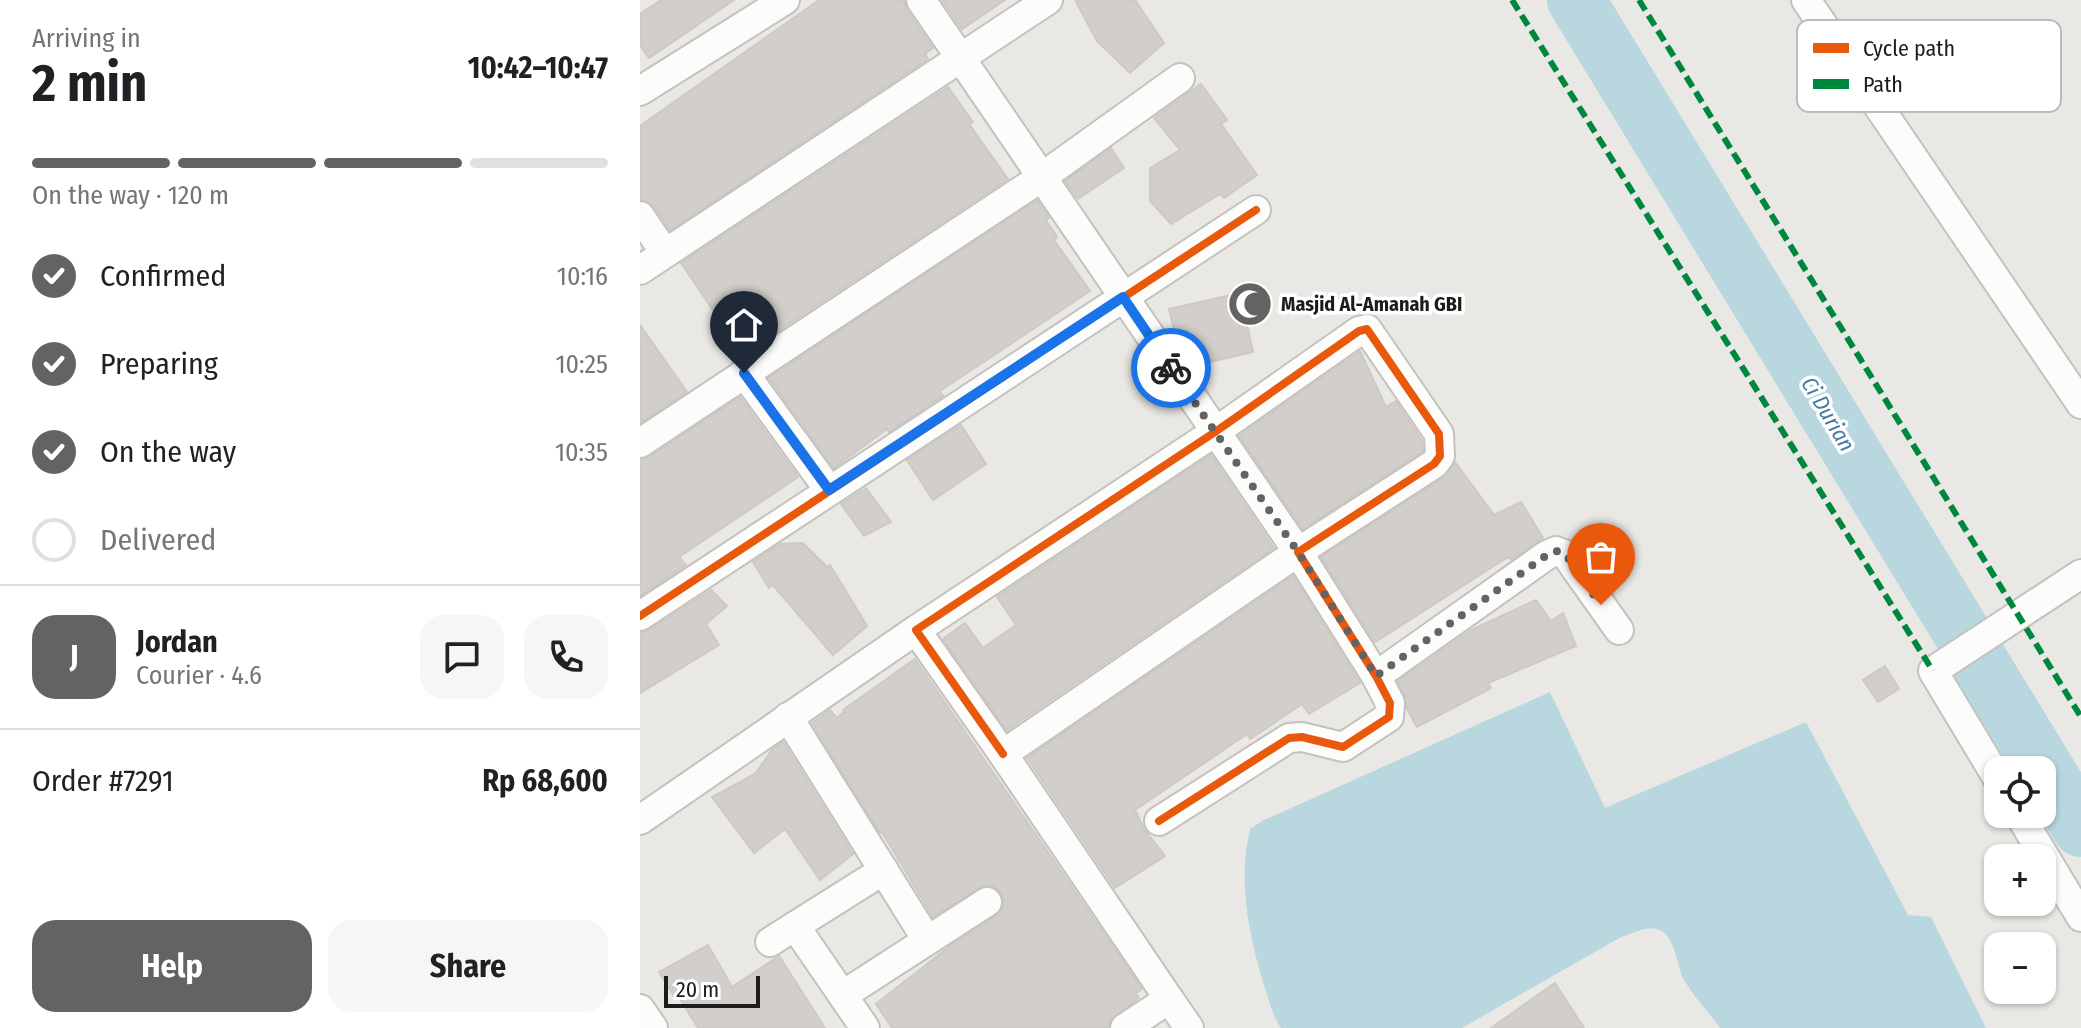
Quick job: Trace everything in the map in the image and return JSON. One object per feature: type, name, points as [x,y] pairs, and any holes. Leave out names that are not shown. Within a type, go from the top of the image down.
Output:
[{"type":"street","points":[[640,91],[752,9],[785,0]]},
{"type":"street","points":[[921,0],[1298,552],[1390,703],[1389,717],[1385,722],[1343,747],[1302,737],[1289,738],[1159,821]]},
{"type":"street","points":[[640,270],[1048,0]]},
{"type":"street","points":[[1806,0],[1820,20]]},
{"type":"street","points":[[640,443],[1042,177],[1180,78]]},
{"type":"street","points":[[1882,112],[2081,404]]},
{"type":"street","points":[[640,616],[1256,210]]},
{"type":"street","points":[[640,216],[665,253]]},
{"type":"street","points":[[640,820],[916,630],[1215,432],[1359,331],[1364,328],[1370,331],[1439,434],[1440,456],[1434,464],[1298,552],[1003,754]]},
{"type":"street","points":[[744,373],[829,490]]},
{"type":"street","points":[[1376,676],[1556,551],[1566,555],[1619,630]]},
{"type":"street","points":[[1984,756],[1933,671],[2081,574]]},
{"type":"street","points":[[916,630],[1189,1028]]},
{"type":"street","points":[[788,717],[927,940]]},
{"type":"street","points":[[2027,828],[2081,917]]},
{"type":"street","points":[[770,942],[884,870]]},
{"type":"street","points":[[843,995],[987,902]]},
{"type":"street","points":[[795,926],[865,1028]]},
{"type":"street","points":[[1125,1028],[1169,999]]},
{"type":"street","points":[[640,1009],[653,1028]]},
{"type":"water","points":[[1550,692],[1605,808],[1806,722],[1908,915],[1931,917],[1986,1028],[1720,1028],[1683,978],[1668,937],[1653,928],[1621,937],[1462,1028],[1281,1028],[1263,982],[1246,906],[1245,867],[1250,829]]},
{"type":"building","points":[[661,0],[734,0],[649,58],[640,45],[640,14]]},
{"type":"building","points":[[819,0],[904,0],[907,10],[933,48],[925,54],[928,59],[670,230],[654,206],[640,199],[640,126]]},
{"type":"building","points":[[942,0],[1005,0],[962,29]]},
{"type":"building","points":[[1075,0],[1135,0],[1164,43],[1130,73],[1097,41]]},
{"type":"building","points":[[1201,84],[1227,120],[1221,124],[1257,175],[1224,198],[1220,194],[1171,224],[1150,201],[1150,168],[1180,150],[1154,118]]},
{"type":"building","points":[[948,87],[973,122],[969,124],[1008,179],[740,356],[681,263]]},
{"type":"building","points":[[1111,148],[1124,168],[1078,199],[1065,181]]},
{"type":"building","points":[[1037,200],[1049,218],[1046,220],[1057,237],[1054,240],[1090,291],[940,391],[943,396],[889,432],[887,429],[834,468],[769,378]]},
{"type":"building","points":[[1240,293],[1253,352],[1192,366],[1178,346],[1169,309]]},
{"type":"building","points":[[640,325],[687,392],[640,423]]},
{"type":"building","points":[[1360,351],[1386,407],[1396,401],[1422,440],[1423,451],[1303,529],[1239,436]]},
{"type":"building","points":[[740,397],[798,477],[679,557],[686,565],[640,596],[640,460]]},
{"type":"building","points":[[961,425],[986,464],[933,500],[907,460]]},
{"type":"building","points":[[1211,455],[1274,548],[1007,730],[943,639],[965,623],[983,648],[1016,625],[997,597]]},
{"type":"building","points":[[1455,462],[1494,515],[1521,502],[1543,538],[1375,642],[1321,557],[1443,478]]},
{"type":"building","points":[[866,488],[891,522],[864,536],[841,504]]},
{"type":"building","points":[[803,543],[827,567],[830,565],[867,626],[833,655],[773,585],[769,588],[753,562],[780,544]]},
{"type":"building","points":[[1293,576],[1360,683],[1309,714],[1302,704],[1250,739],[1247,734],[1135,810],[1144,829],[1165,856],[1115,888],[1027,758]]},
{"type":"building","points":[[711,590],[727,606],[706,624],[719,645],[640,693],[640,633]]},
{"type":"building","points":[[1536,600],[1551,621],[1563,613],[1576,646],[1488,683],[1491,688],[1417,727],[1398,681],[1471,630]]},
{"type":"building","points":[[915,659],[1142,989],[1136,993],[1139,998],[1110,1020],[1108,1028],[892,1028],[876,1004],[950,946],[996,916],[1004,902],[1001,892],[985,885],[933,917],[812,723],[830,710],[837,718],[843,710]]},
{"type":"building","points":[[1885,666],[1899,689],[1878,702],[1863,680]]},
{"type":"building","points":[[783,742],[853,854],[820,880],[785,829],[754,853],[712,797],[755,774],[772,750]]},
{"type":"building","points":[[708,945],[732,987],[779,956],[825,1028],[698,1028],[659,972]]},
{"type":"building","points":[[1555,983],[1584,1028],[1491,1028]]},
{"type":"waterway","name":"Ci Durian","points":[[1576,0],[2081,828]]},
{"type":"marked path","points":[[1512,0],[1933,671]]},
{"type":"marked path","points":[[1639,0],[2081,717]]},
{"type":"cycle path","points":[[640,616],[1256,210]]},
{"type":"cycle path","points":[[1003,754],[916,630],[1215,432],[1359,331],[1367,329],[1439,434],[1440,456],[1434,464],[1298,552],[1376,676],[1390,703],[1389,717],[1343,747],[1302,737],[1289,738],[1159,821]]},
{"type":"way so far","points":[[1171,368],[1298,552],[1376,676],[1556,551],[1566,555],[1601,605]]},
{"type":"place","name":"Masjid Al-Amanah GBI","points":[[1250,304]]},
{"type":"route","points":[[744,373],[829,490],[1123,297],[1171,368]]}]
